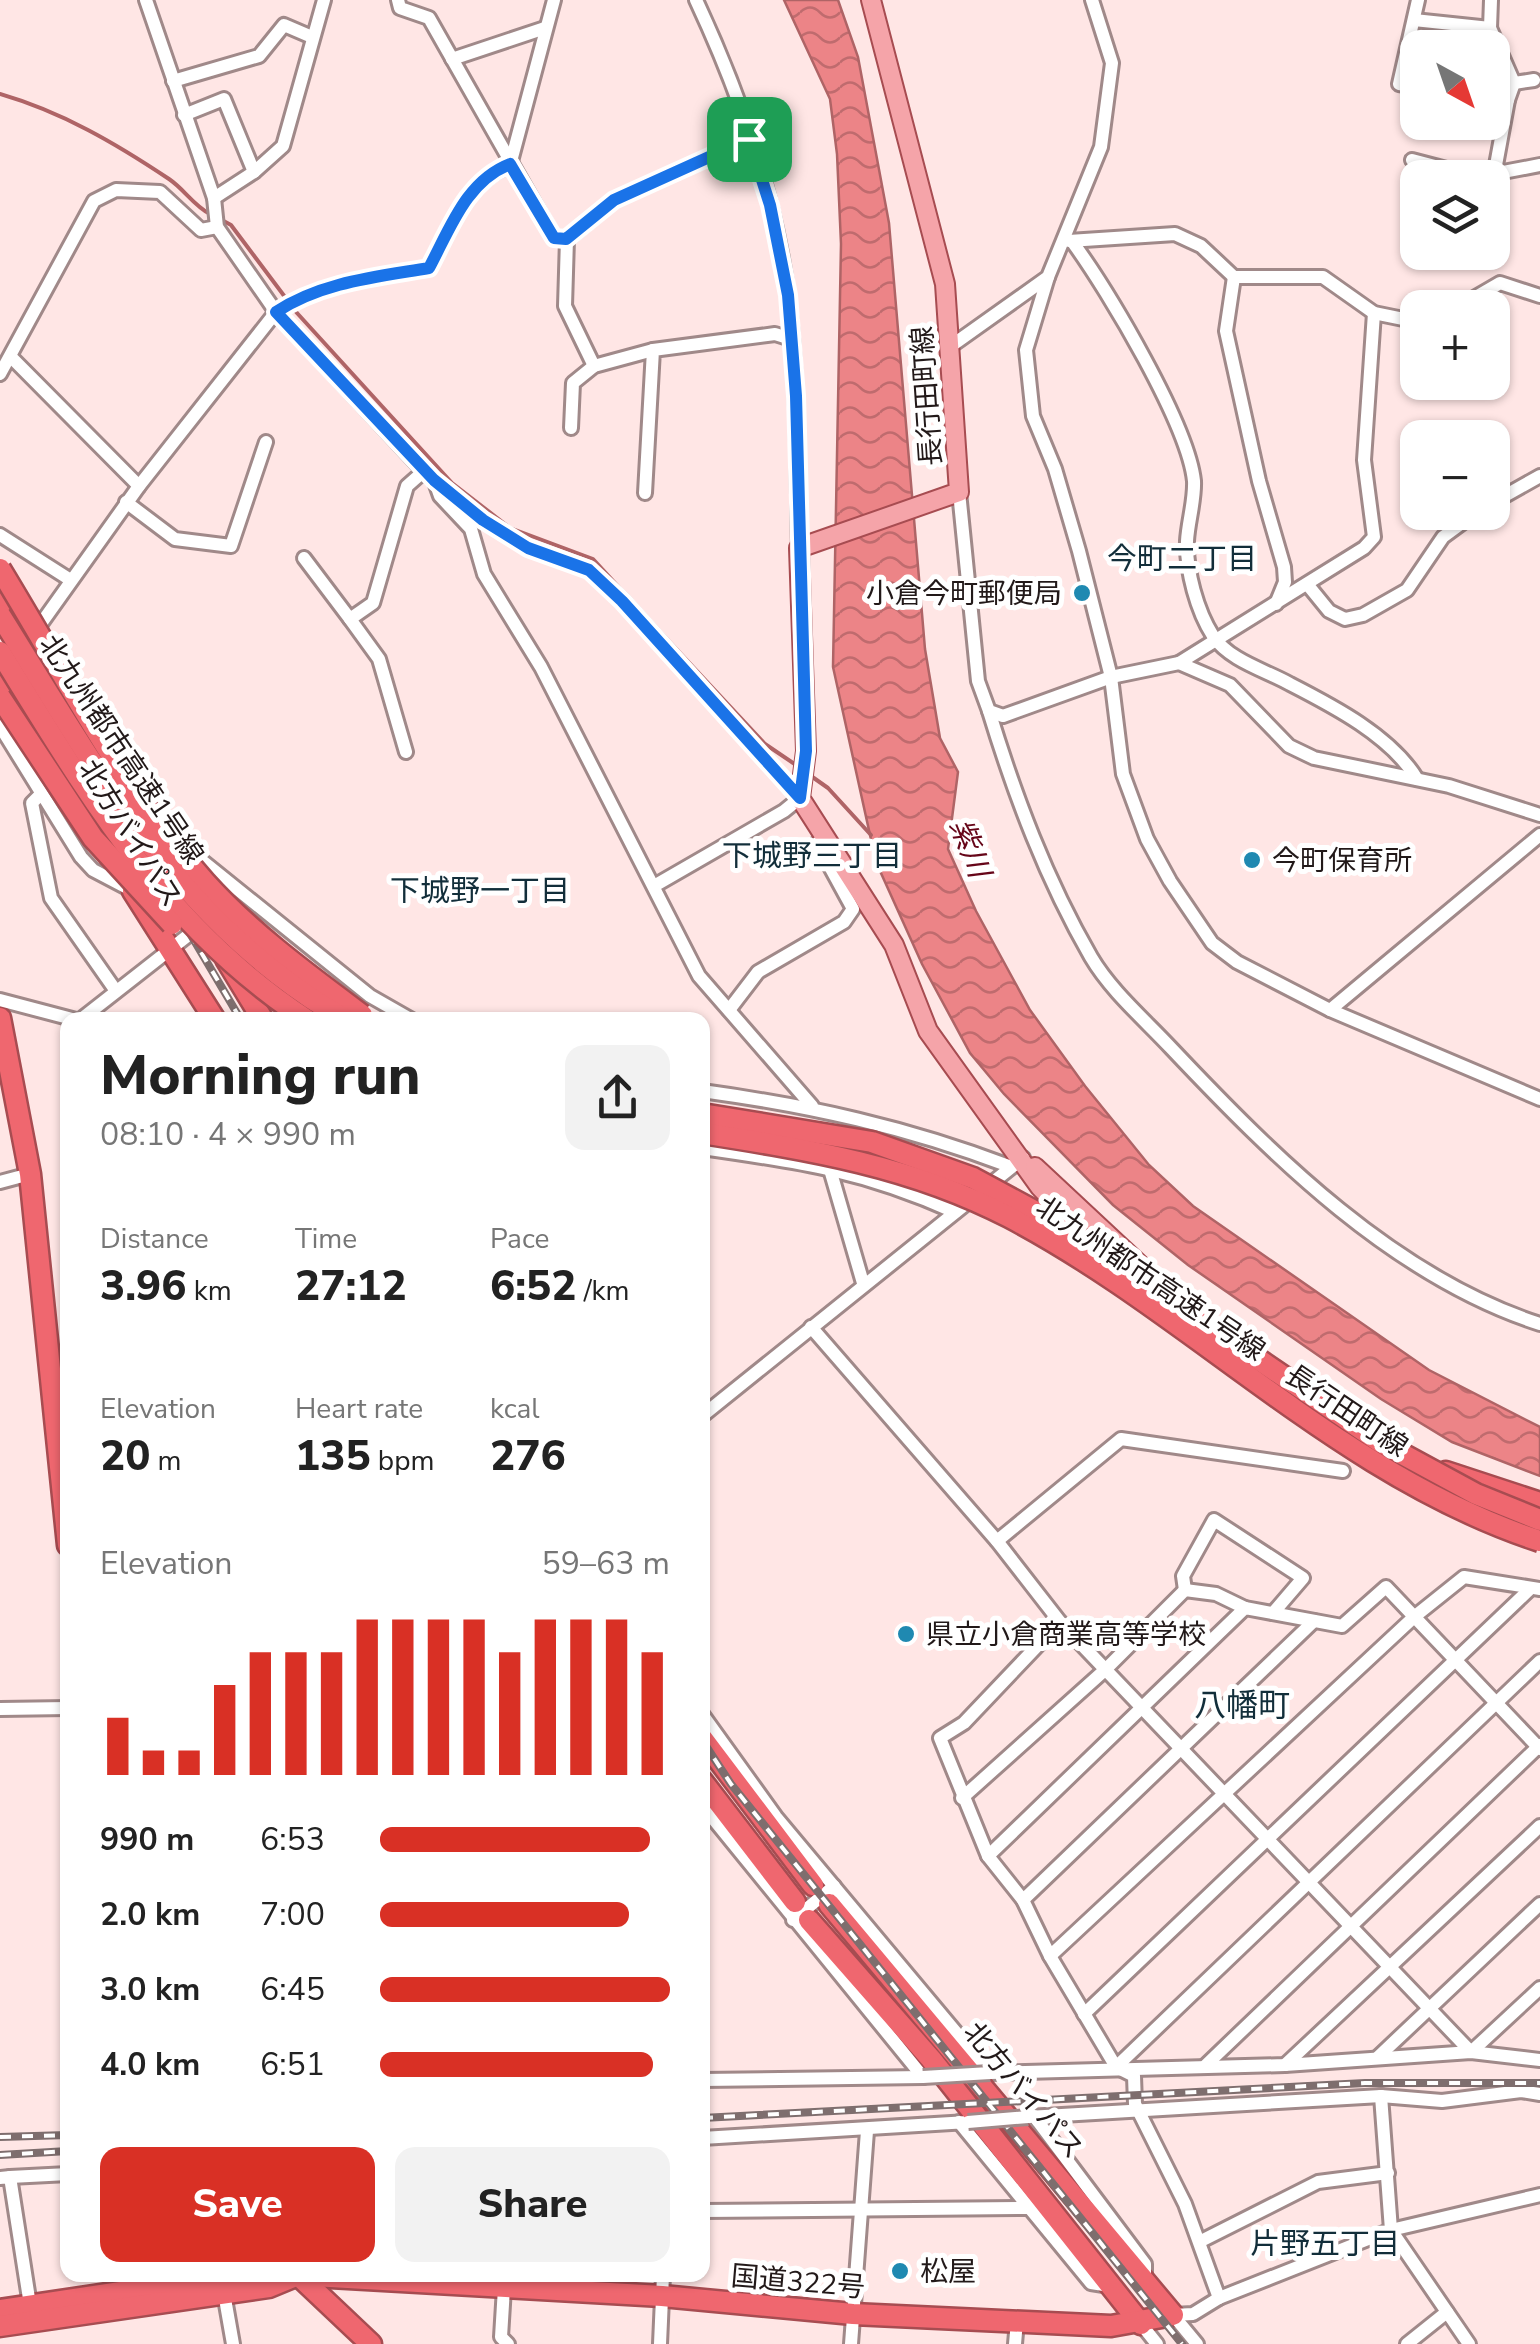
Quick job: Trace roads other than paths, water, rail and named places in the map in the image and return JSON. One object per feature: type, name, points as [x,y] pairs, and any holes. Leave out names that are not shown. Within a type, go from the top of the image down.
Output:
[{"type":"highway","points":[[0,569],[143,800],[204,880],[266,940],[360,1012]]},
{"type":"highway","name":"北方バイパス","points":[[0,591],[258,1012]]},
{"type":"highway","name":"北九州都市高速1号線","points":[[0,615],[98,772],[181,886],[246,951],[334,1012]]},
{"type":"highway","name":"北九州都市高速1号線","points":[[0,652],[108,823],[168,901],[232,966],[296,1012]]},
{"type":"highway","points":[[1,684],[63,797],[122,873],[224,972],[284,1012]]},
{"type":"highway","name":"北方バイパス","points":[[1,684],[210,1012]]},
{"type":"highway","points":[[0,1018],[30,1174],[60,1436]]},
{"type":"highway","name":"北九州都市高速1号線","points":[[710,1115],[872,1142],[972,1178],[1062,1226],[1338,1414],[1476,1494],[1540,1517]]},
{"type":"highway","name":"北九州都市高速1号線","points":[[710,1134],[867,1161],[915,1175],[1010,1217],[1416,1486],[1540,1544]]},
{"type":"highway","points":[[1430,1466],[1540,1502]]},
{"type":"highway","name":"北方バイパス","points":[[710,1748],[1173,2316]]},
{"type":"highway","name":"北方バイパス","points":[[710,1792],[799,1914],[931,2059],[1141,2324]]},
{"type":"highway","name":"国道322号","points":[[229,2284],[269,2286],[279,2282]]},
{"type":"highway","points":[[305,2282],[371,2344]]},
{"type":"highway","name":"国道322号","points":[[408,2282],[504,2288],[663,2286],[853,2314],[1141,2324],[1173,2316]]},
{"type":"highway","points":[[0,2310],[229,2284]]},
{"type":"highway","points":[[0,2326],[229,2284]]},
{"type":"main road","name":"長行田町線","points":[[805,545],[955,493],[952,346],[945,284],[872,0]]},
{"type":"main road","points":[[800,798],[806,751],[805,545]]},
{"type":"main road","name":"長行田町線","points":[[800,798],[894,945],[928,1032],[1016,1162],[1118,1270],[1277,1399],[1408,1484],[1540,1544]]},
{"type":"main road","name":"長行田町線","points":[[1016,1162],[1137,1265],[1277,1375],[1401,1454],[1540,1517]]},
{"type":"street","points":[[146,0],[214,198],[218,227],[276,312],[429,475],[483,520],[528,548],[589,570],[622,601],[800,798],[784,812],[654,886]]},
{"type":"street","points":[[214,198],[254,172],[282,146],[324,0]]},
{"type":"street","points":[[398,0],[400,8],[429,18],[554,238],[566,239],[614,200],[749,139]]},
{"type":"street","points":[[510,164],[554,0]]},
{"type":"street","points":[[696,0],[734,88],[770,205],[788,295],[805,545]]},
{"type":"street","points":[[1092,0],[1112,64],[1101,147],[1068,240],[1048,277],[1026,350],[1033,416],[1068,508],[1111,677],[1123,774],[1147,839],[1212,943],[1237,962],[1330,1010],[1540,1099]]},
{"type":"street","points":[[1412,30],[1418,0]]},
{"type":"street","points":[[1491,0],[1490,28],[1514,84],[1510,95]]},
{"type":"street","points":[[1414,20],[1490,28]]},
{"type":"street","points":[[172,81],[260,56],[284,25],[312,36]]},
{"type":"street","points":[[452,59],[545,28]]},
{"type":"street","points":[[1514,84],[1538,82]]},
{"type":"street","points":[[184,116],[224,99],[254,172]]},
{"type":"street","points":[[1,684],[126,502],[276,312],[302,295],[337,284],[429,268],[470,193],[490,172],[510,164]]},
{"type":"street","points":[[1510,172],[1540,165]]},
{"type":"street","points":[[0,374],[94,200],[116,190],[160,192],[201,230],[218,227]]},
{"type":"street","points":[[1068,240],[1175,234],[1201,246],[1234,277],[1323,277],[1374,312],[1400,318]]},
{"type":"street","points":[[566,239],[565,306],[594,366]]},
{"type":"street","points":[[1068,240],[1116,304],[1176,430],[1194,480],[1190,561],[1198,606],[1215,639],[1242,661],[1341,712],[1406,762],[1416,779]]},
{"type":"street","points":[[952,346],[1048,277]]},
{"type":"street","points":[[1234,277],[1226,332],[1259,480],[1284,567],[1285,582],[1276,604]]},
{"type":"street","points":[[1488,290],[1500,283],[1540,296]]},
{"type":"street","points":[[989,711],[1003,716],[1111,677],[1179,663],[1364,548],[1374,537],[1364,460],[1374,312]]},
{"type":"street","points":[[571,428],[573,383],[594,366],[653,350],[776,334],[791,339]]},
{"type":"street","points":[[645,494],[653,350]]},
{"type":"street","points":[[12,358],[139,486]]},
{"type":"street","points":[[126,502],[175,539],[231,546],[266,442]]},
{"type":"street","points":[[350,619],[373,603],[408,486],[429,475]]},
{"type":"street","points":[[429,475],[440,496],[471,528],[484,574],[541,666],[699,976],[812,1106]]},
{"type":"street","points":[[1510,493],[1540,476]]},
{"type":"street","points":[[955,493],[978,681],[1013,788],[1093,960],[1118,992],[1266,1146],[1384,1241],[1510,1314],[1540,1324]]},
{"type":"street","points":[[1307,584],[1329,611],[1344,618],[1362,616],[1407,590],[1443,537],[1453,530]]},
{"type":"street","points":[[0,534],[70,580]]},
{"type":"street","points":[[304,558],[378,659],[406,752]]},
{"type":"street","points":[[1179,663],[1230,685],[1289,746],[1314,758],[1416,779],[1540,815]]},
{"type":"street","points":[[0,726],[81,857],[93,870],[133,891]]},
{"type":"street","points":[[41,794],[32,803],[51,898],[116,990]]},
{"type":"street","points":[[138,813],[242,889],[370,996],[398,1012]]},
{"type":"street","points":[[1330,1010],[1540,835]]},
{"type":"street","points":[[729,1010],[758,972],[844,922],[853,909],[817,844],[827,838]]},
{"type":"street","points":[[88,1012],[172,950],[242,889]]},
{"type":"street","points":[[0,1000],[60,1015]]},
{"type":"street","points":[[710,1091],[812,1106],[1016,1162]]},
{"type":"street","points":[[710,1149],[829,1166],[894,1185],[955,1212]]},
{"type":"street","points":[[710,1410],[1016,1162]]},
{"type":"street","points":[[829,1166],[863,1284]]},
{"type":"street","points":[[0,1182],[30,1174]]},
{"type":"street","points":[[811,1328],[996,1541],[1060,1622],[1472,2052]]},
{"type":"street","points":[[996,1541],[1120,1438],[1343,1470]]},
{"type":"street","points":[[1184,1590],[1182,1576],[1214,1520],[1302,1578],[1272,1613]]},
{"type":"street","points":[[1050,1956],[1414,1618],[1464,1578],[1535,1589]]},
{"type":"street","points":[[1184,1590],[1216,1594],[1246,1608],[1342,1626],[1386,1587],[1539,1747],[1206,2064]]},
{"type":"street","points":[[1084,2014],[1266,1838],[1535,1589]]},
{"type":"street","points":[[962,1798],[1106,1669],[1184,1590]]},
{"type":"street","points":[[988,1856],[1246,1608]]},
{"type":"street","points":[[1024,1900],[1184,1751],[1314,1621]]},
{"type":"street","points":[[1060,1622],[964,1723],[940,1738],[988,1856],[1024,1900],[1050,1956],[1116,2067],[1134,2076],[1135,2104],[1201,2241],[1218,2298]]},
{"type":"street","points":[[1116,2067],[1540,1662]]},
{"type":"street","points":[[0,1710],[60,1708]]},
{"type":"street","points":[[710,1725],[825,1892],[990,2074]]},
{"type":"street","points":[[710,1814],[799,1914],[923,2077]]},
{"type":"street","points":[[1286,2065],[1540,1826]]},
{"type":"street","points":[[799,1914],[825,1892]]},
{"type":"street","points":[[1378,2057],[1540,1904]]},
{"type":"street","points":[[1472,2052],[1540,1988]]},
{"type":"street","points":[[710,2080],[923,2077],[1206,2064],[1286,2065],[1472,2052],[1540,2060]]},
{"type":"street","points":[[710,2138],[867,2131],[1031,2116],[1381,2096],[1442,2101],[1520,2091],[1540,2094]]},
{"type":"street","points":[[1381,2096],[1391,2230],[1468,2344]]},
{"type":"street","points":[[1031,2116],[1145,2264],[1145,2278]]},
{"type":"street","points":[[964,2122],[1027,2208],[1091,2283],[1110,2286]]},
{"type":"street","points":[[851,2344],[867,2131]]},
{"type":"street","points":[[1201,2241],[1318,2182],[1388,2173]]},
{"type":"street","points":[[30,2305],[5,2178],[60,2175]]},
{"type":"street","points":[[1173,2316],[1193,2314],[1218,2298],[1391,2230],[1540,2195]]},
{"type":"street","points":[[710,2210],[1027,2208]]},
{"type":"street","points":[[229,2284],[232,2344]]},
{"type":"street","points":[[660,2344],[663,2286]]},
{"type":"street","points":[[504,2288],[501,2337],[508,2344]]},
{"type":"street","points":[[1407,2344],[1447,2312]]},
{"type":"street","points":[[1173,2316],[1197,2344]]},
{"type":"street","points":[[1015,2344],[1017,2321]]},
{"type":"street","points":[[1141,2324],[1157,2344]]},
{"type":"water","points":[[784,0],[838,0],[858,57],[889,223],[925,649],[940,738],[958,772],[948,849],[976,911],[1030,1010],[1149,1165],[1193,1206],[1429,1370],[1540,1427],[1540,1476],[1452,1442],[1381,1399],[1188,1265],[1113,1205],[1004,1094],[970,1053],[922,964],[876,862],[833,667],[841,244],[837,154],[830,99]]},
{"type":"waterway","points":[[0,94],[66,119],[108,141],[169,179],[210,214]]},
{"type":"waterway","points":[[218,218],[231,225],[297,313],[452,483],[510,528],[593,559],[626,595]]},
{"type":"waterway","points":[[639,609],[765,744],[799,767]]},
{"type":"waterway","points":[[811,776],[828,788],[871,835]]},
{"type":"railway","points":[[0,611],[236,1012]]},
{"type":"railway","points":[[710,1752],[731,1784],[1182,2344]]},
{"type":"railway","points":[[710,2118],[1365,2083],[1540,2083]]},
{"type":"railway","points":[[0,2137],[60,2135]]},
{"type":"railway","points":[[0,2155],[60,2151]]},
{"type":"place","name":"小倉今町郵便局","points":[[1082,593]]},
{"type":"place","name":"今町保育所","points":[[1252,860]]},
{"type":"place","name":"県立小倉商業高等学校","points":[[906,1634]]},
{"type":"place","name":"松屋","points":[[900,2271]]},
{"type":"district","name":"今町二丁目","points":[[1182,559]]},
{"type":"district","name":"下城野三丁目","points":[[812,856]]},
{"type":"district","name":"下城野一丁目","points":[[480,891]]},
{"type":"district","name":"八幡町","points":[[1242,1705]]},
{"type":"district","name":"片野五丁目","points":[[1325,2244]]},
{"type":"water label","name":"紫川","points":[[970,848]]}]
